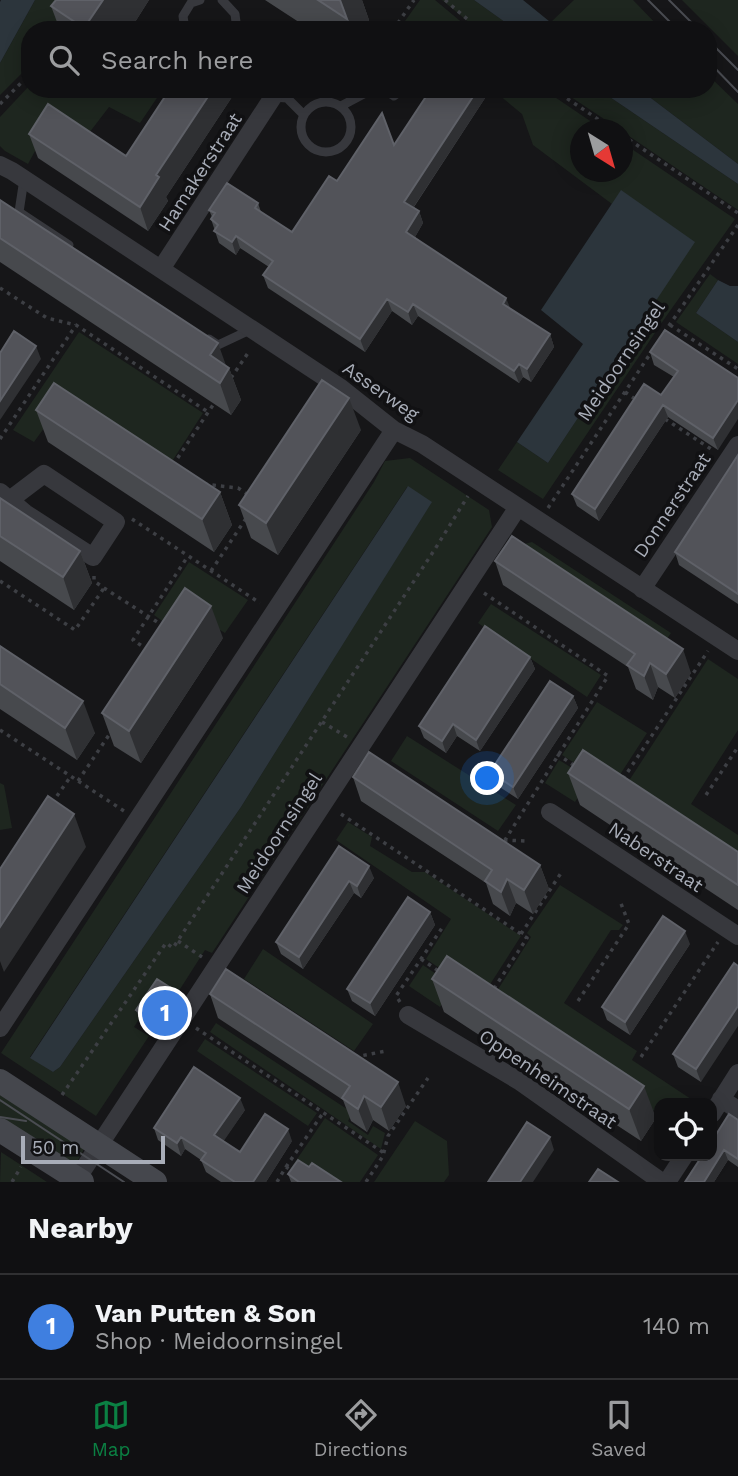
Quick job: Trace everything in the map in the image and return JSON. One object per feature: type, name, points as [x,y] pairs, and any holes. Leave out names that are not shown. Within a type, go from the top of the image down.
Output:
[{"type":"street","name":"Hamakerstraat","points":[[161,270],[267,98]]},
{"type":"street","name":"Asserweg","points":[[0,165],[256,332],[367,407],[394,429],[422,444],[738,651]]},
{"type":"street","points":[[0,1028],[394,429]]},
{"type":"street","name":"Donnerstraat","points":[[642,589],[738,444]]},
{"type":"street","points":[[44,474],[116,522],[93,557],[25,513],[6,496],[44,474]]},
{"type":"street","name":"Meidoornsingel","points":[[78,1181],[518,507]]},
{"type":"street","name":"Naberstraat","points":[[550,811],[732,933]]},
{"type":"street","name":"Oppenheimstraat","points":[[408,1015],[519,1081],[665,1182]]},
{"type":"street","points":[[717,1104],[738,1073]]},
{"type":"street","points":[[0,1080],[155,1182]]},
{"type":"street","points":[[717,1106],[738,1110]]},
{"type":"street","points":[[0,1130],[78,1181]]},
{"type":"street","points":[[665,1182],[680,1161]]},
{"type":"lane","points":[[184,21],[183,16],[191,4],[200,0]]},
{"type":"lane","points":[[222,0],[235,14],[236,21]]},
{"type":"lane","points":[[287,98],[304,115]]},
{"type":"lane","points":[[341,106],[356,98]]},
{"type":"lane","points":[[320,102],[341,106],[352,125],[350,137],[343,146],[333,152],[321,152],[310,147],[303,138],[301,126],[304,115],[310,107],[320,102]]},
{"type":"lane","points":[[24,179],[19,212],[75,249]]},
{"type":"lane","points":[[196,330],[218,345],[256,332]]},
{"type":"path","points":[[399,21],[414,0]]},
{"type":"path","points":[[445,0],[470,21]]},
{"type":"path","points":[[0,104],[21,83]]},
{"type":"path","points":[[566,98],[598,119]]},
{"type":"path","points":[[633,142],[738,213]]},
{"type":"path","name":"Meidoornsingel","points":[[662,336],[738,225]]},
{"type":"path","points":[[0,288],[47,318],[76,325],[208,412]]},
{"type":"path","points":[[0,439],[76,325]]},
{"type":"path","points":[[670,325],[738,369]]},
{"type":"path","points":[[229,380],[256,332]]},
{"type":"path","name":"Meidoornsingel","points":[[539,522],[655,347]]},
{"type":"path","points":[[625,392],[648,407]]},
{"type":"path","points":[[172,467],[219,395]]},
{"type":"path","points":[[659,415],[727,460]]},
{"type":"path","points":[[50,1113],[166,943],[173,948],[178,941],[467,499],[471,476]]},
{"type":"path","points":[[195,482],[238,488],[257,502]]},
{"type":"path","points":[[212,571],[250,513]]},
{"type":"path","points":[[116,522],[133,519],[274,612]]},
{"type":"path","points":[[155,655],[133,640],[188,555]]},
{"type":"path","points":[[94,576],[94,581],[171,632]]},
{"type":"path","points":[[0,581],[75,630],[104,588]]},
{"type":"path","points":[[484,593],[608,676],[505,840]]},
{"type":"path","points":[[622,781],[718,638]]},
{"type":"path","points":[[322,722],[360,746]]},
{"type":"path","points":[[78,781],[115,726]]},
{"type":"path","points":[[0,730],[138,820]]},
{"type":"path","points":[[706,795],[738,747]]},
{"type":"path","points":[[557,754],[576,767]]},
{"type":"path","points":[[49,808],[71,776]]},
{"type":"path","points":[[341,814],[527,938],[492,991]]},
{"type":"path","points":[[497,840],[525,841]]},
{"type":"path","points":[[521,934],[563,870]]},
{"type":"path","points":[[578,1002],[629,924],[620,901]]},
{"type":"path","points":[[408,1015],[396,996],[442,928]]},
{"type":"path","points":[[641,1057],[732,933]]},
{"type":"path","points":[[178,941],[217,966]]},
{"type":"path","points":[[421,959],[443,974]]},
{"type":"path","points":[[196,1028],[384,1153]]},
{"type":"path","points":[[355,1057],[386,1051]]},
{"type":"path","points":[[366,1182],[384,1153],[388,1136],[428,1078]]},
{"type":"path","points":[[648,1111],[654,1115]]},
{"type":"path","points":[[277,1182],[324,1113]]},
{"type":"path","points":[[286,1167],[298,1175]]},
{"type":"shaded area","points":[[35,0],[69,0],[58,21],[23,21]]},
{"type":"shaded area","points":[[35,0],[0,63],[0,2]]},
{"type":"shaded area","points":[[420,0],[435,0],[460,21],[405,21]]},
{"type":"shaded area","points":[[442,0],[474,0],[503,21],[467,21]]},
{"type":"shaded area","points":[[474,0],[523,0],[549,21],[503,21]]},
{"type":"shaded area","points":[[574,0],[633,0],[653,21],[552,21]]},
{"type":"shaded area","points":[[682,0],[738,0],[738,56],[717,35],[717,21],[703,21]]},
{"type":"shaded area","points":[[21,25],[21,74],[0,95],[0,63]]},
{"type":"shaded area","points":[[717,84],[738,104],[738,164],[651,98],[717,98]]},
{"type":"shaded area","points":[[21,95],[21,98],[157,98],[140,123],[109,107],[86,137],[54,116],[28,164],[0,146],[0,117]]},
{"type":"shaded area","points":[[503,98],[556,98],[587,119],[570,119],[570,173],[533,145],[522,114]]},
{"type":"shaded area","points":[[572,98],[611,98],[738,184],[738,210],[633,139],[633,119],[604,119]]},
{"type":"shaded area","points":[[611,98],[651,98],[738,164],[738,184]]},
{"type":"shaded area","points":[[633,150],[735,219],[543,499],[498,470],[517,442],[548,463],[694,242],[621,191],[612,204],[583,182],[633,182]]},
{"type":"shaded area","points":[[621,190],[695,242],[548,463],[517,442],[583,344],[541,310]]},
{"type":"shaded area","points":[[710,274],[718,280],[696,313],[738,342],[738,364],[676,322]]},
{"type":"shaded area","points":[[718,280],[730,286],[738,286],[738,342],[696,313]]},
{"type":"shaded area","points":[[79,332],[203,413],[171,463],[67,396],[34,442],[13,430]]},
{"type":"shaded area","points":[[410,458],[489,510],[492,527],[212,953],[205,950],[175,997],[160,988],[134,1027],[149,1036],[96,1116],[1,1053],[374,482],[385,461]],"holes":[[[407,487],[431,503],[241,807],[60,1067],[53,1072],[30,1057]]]},
{"type":"shaded area","points":[[408,486],[432,502],[241,807],[60,1067],[53,1072],[30,1058]]},
{"type":"shaded area","points":[[532,542],[671,633],[660,649],[510,563],[524,544]]},
{"type":"shaded area","points":[[189,562],[248,600],[225,633],[177,604],[165,623],[154,615]]},
{"type":"shaded area","points":[[491,604],[601,675],[587,697],[478,623]]},
{"type":"shaded area","points":[[708,659],[738,679],[738,730],[691,804],[738,835],[738,870],[621,793]]},
{"type":"shaded area","points":[[597,702],[647,733],[612,787],[562,755]]},
{"type":"shaded area","points":[[407,736],[516,805],[498,831],[391,761]]},
{"type":"shaded area","points":[[559,760],[590,779],[575,802],[545,783]]},
{"type":"shaded area","points":[[0,783],[4,785],[12,828],[0,830]]},
{"type":"shaded area","points":[[348,822],[372,837],[370,846],[412,872],[425,872],[521,936],[482,997],[426,959],[451,919],[336,840]]},
{"type":"shaded area","points":[[560,885],[623,925],[619,930],[611,930],[564,1003],[637,1051],[632,1060],[689,1098],[654,1098],[654,1111],[490,1002],[531,937],[527,933]]},
{"type":"shaded area","points":[[263,949],[373,1024],[354,1051],[244,979]]},
{"type":"shaded area","points":[[423,965],[454,986],[440,1007],[409,986]]},
{"type":"shaded area","points":[[216,1023],[353,1113],[348,1121],[368,1135],[373,1126],[385,1133],[381,1149],[210,1032]]},
{"type":"shaded area","points":[[205,1039],[317,1113],[308,1126],[197,1051]]},
{"type":"shaded area","points":[[0,1087],[83,1145],[78,1160],[71,1163],[0,1122]]},
{"type":"shaded area","points":[[325,1118],[378,1155],[360,1182],[315,1182],[291,1168]]},
{"type":"shaded area","points":[[415,1121],[447,1141],[449,1175],[444,1182],[374,1182]]},
{"type":"shaded area","points":[[1,1152],[47,1182],[0,1182]]},
{"type":"building","points":[[56,0],[103,0],[89,21],[74,21],[51,6]]},
{"type":"building","points":[[318,0],[340,0],[347,19]]},
{"type":"building","points":[[164,98],[207,98],[156,175],[159,177],[140,207],[29,134],[48,104],[126,156]]},
{"type":"building","points":[[425,98],[472,98],[404,202],[419,211],[406,232],[506,298],[503,304],[550,334],[527,369],[519,364],[514,371],[413,304],[408,312],[387,299],[360,339],[263,275],[273,261],[236,236],[232,242],[214,231],[218,225],[211,219],[215,213],[209,210],[227,183],[258,203],[255,208],[292,232],[329,176],[337,181],[382,113],[394,145]]},
{"type":"building","points":[[0,200],[218,343],[210,355],[229,368],[220,383],[0,238]]},
{"type":"building","points":[[665,330],[738,378],[738,400],[713,438],[663,405],[595,509],[572,494],[644,384],[661,395],[678,371],[650,352]]},
{"type":"building","points":[[14,331],[36,346],[0,401],[0,353]]},
{"type":"building","points":[[322,380],[349,398],[266,523],[239,505]]},
{"type":"building","points":[[54,383],[220,492],[202,519],[36,410]]},
{"type":"building","points":[[738,455],[738,594],[675,552]]},
{"type":"building","points":[[0,498],[80,551],[63,577],[0,536]]},
{"type":"building","points":[[512,536],[683,649],[666,674],[650,663],[644,676],[627,665],[635,654],[495,561]]},
{"type":"building","points":[[185,588],[211,606],[129,731],[102,713]]},
{"type":"building","points":[[485,626],[530,657],[476,740],[453,724],[442,741],[419,726]]},
{"type":"building","points":[[0,646],[83,701],[65,728],[0,684]]},
{"type":"building","points":[[550,681],[573,696],[513,787],[490,772]]},
{"type":"building","points":[[583,750],[738,852],[738,885],[568,773]]},
{"type":"building","points":[[369,752],[540,865],[524,890],[507,879],[501,892],[485,881],[492,870],[353,777]]},
{"type":"building","points":[[48,796],[74,814],[0,927],[0,869]]},
{"type":"building","points":[[339,846],[369,866],[357,886],[349,881],[299,957],[276,942]]},
{"type":"building","points":[[408,897],[430,912],[370,1003],[347,989]]},
{"type":"building","points":[[663,916],[685,931],[625,1022],[602,1007]]},
{"type":"building","points":[[447,956],[644,1086],[629,1109],[432,979]]},
{"type":"building","points":[[734,963],[738,966],[738,1006],[696,1069],[673,1054]]},
{"type":"building","points":[[226,969],[398,1082],[381,1107],[364,1096],[358,1109],[342,1098],[350,1086],[210,994]]},
{"type":"building","points":[[157,979],[171,988],[151,1020],[136,1010]]},
{"type":"building","points":[[194,1067],[240,1098],[214,1135],[240,1152],[265,1114],[288,1129],[253,1182],[235,1182],[201,1160],[206,1153],[181,1137],[177,1143],[154,1128]]},
{"type":"building","points":[[729,1114],[738,1120],[738,1159],[724,1150],[704,1182],[685,1182],[699,1161],[717,1161],[717,1133]]},
{"type":"building","points":[[527,1122],[550,1137],[520,1182],[488,1182]]},
{"type":"building","points":[[298,1160],[309,1167],[312,1163],[341,1182],[299,1182],[288,1174]]},
{"type":"building","points":[[598,1169],[618,1182],[589,1182]]},
{"type":"tram line","points":[[648,0],[669,21]]},
{"type":"tram line","points":[[669,0],[690,21]]},
{"type":"tram line","points":[[717,49],[738,70]]},
{"type":"tram line","points":[[717,70],[738,92]]},
{"type":"tram line","points":[[0,1100],[124,1182]]},
{"type":"tram line","points":[[0,1117],[26,1121]]},
{"type":"place","name":"Van Putten & Son","points":[[165,1013]]}]
